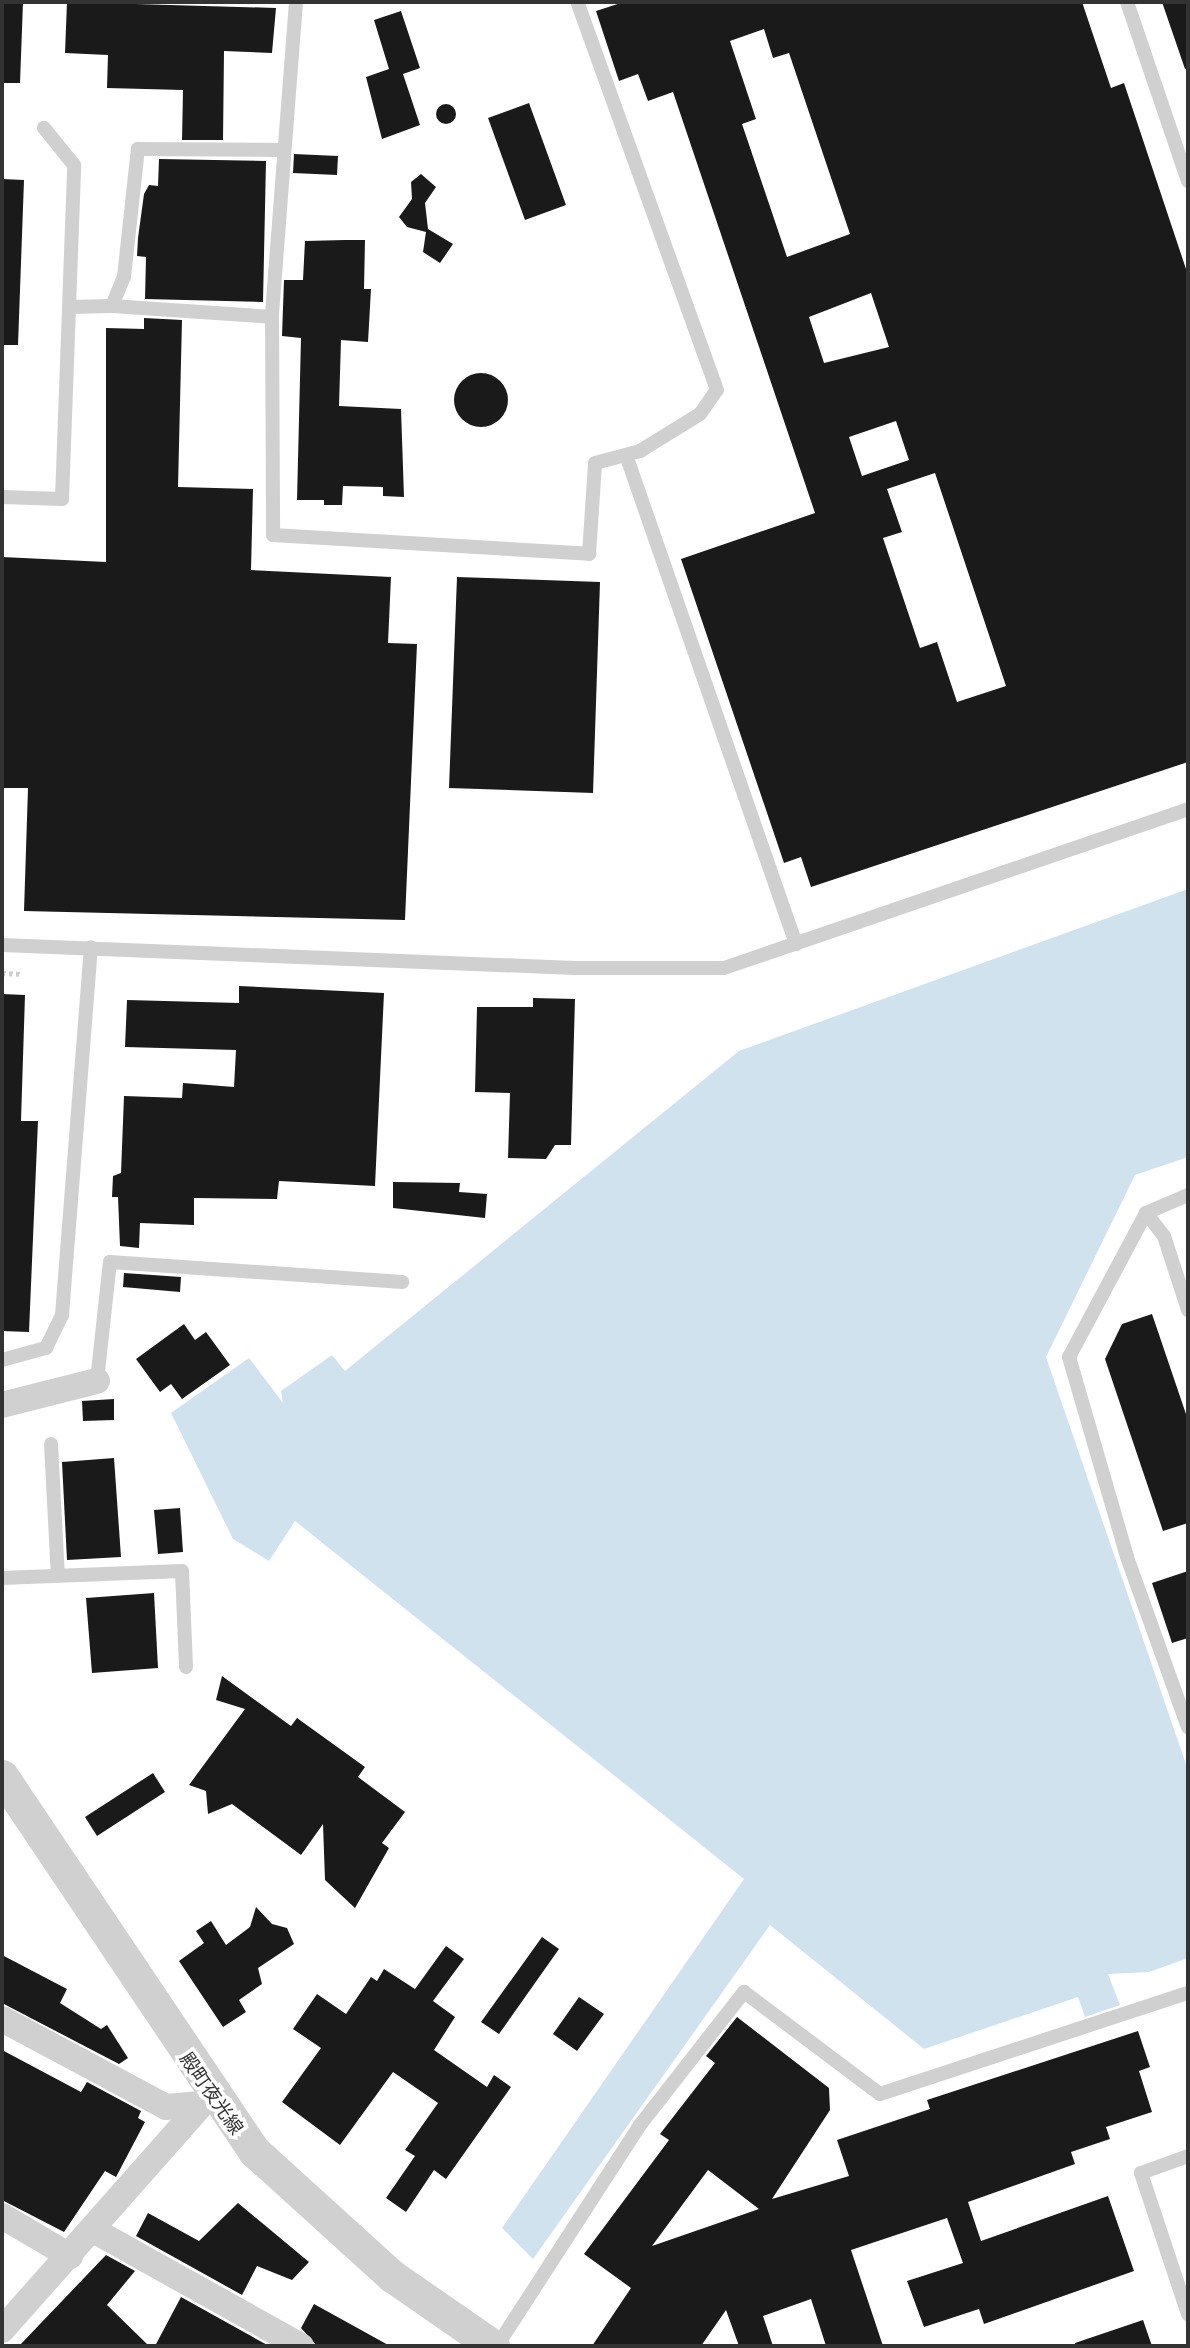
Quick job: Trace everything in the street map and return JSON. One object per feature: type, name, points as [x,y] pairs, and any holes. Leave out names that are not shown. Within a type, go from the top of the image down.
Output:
[{"type":"street","points":[[2,1405],[97,1381]]},
{"type":"street","name":"殿町夜光線","points":[[2,1776],[205,2099],[311,2206],[392,2276],[490,2345]]},
{"type":"street","points":[[2,2018],[166,2106],[205,2099]]},
{"type":"street","points":[[2,2330],[95,2231],[205,2099]]},
{"type":"street","points":[[2,2216],[70,2256]]},
{"type":"street","points":[[95,2231],[301,2346]]},
{"type":"lane","points":[[296,2],[281,150],[272,317],[273,535],[589,554],[595,463],[626,455],[700,414],[717,390],[577,2]]},
{"type":"lane","points":[[1126,2],[1188,181]]},
{"type":"lane","points":[[2,497],[62,499],[74,165],[44,128]]},
{"type":"lane","points":[[112,306],[124,276],[138,149],[281,150]]},
{"type":"lane","points":[[69,307],[112,306],[272,317]]},
{"type":"lane","points":[[626,455],[796,944]]},
{"type":"lane","points":[[2,945],[575,968],[724,968],[1188,808]]},
{"type":"lane","points":[[2,1360],[46,1348],[62,1315],[91,947]]},
{"type":"lane","points":[[1188,1195],[1146,1213],[1069,1357],[1127,1557],[1188,1727]]},
{"type":"lane","points":[[1146,1213],[1164,1236],[1188,1310]]},
{"type":"lane","points":[[97,1381],[110,1262],[402,1282]]},
{"type":"lane","points":[[51,1444],[58,1576]]},
{"type":"lane","points":[[2,1578],[182,1571],[186,1667]]},
{"type":"lane","points":[[490,2345],[640,2125],[744,1992],[880,2094],[1188,1993]]},
{"type":"lane","points":[[1188,2156],[1141,2173],[1188,2314]]},
{"type":"lane","points":[[1173,2275],[1188,2270]]},
{"type":"path","points":[[2,973],[22,974]]},
{"type":"water","points":[[1188,889],[1188,1157],[1135,1175],[1046,1357],[1188,1770],[1188,1958],[1149,1972],[1108,1974],[1120,2005],[1085,2017],[1078,1997],[924,2049],[770,1925],[533,2259],[502,2228],[744,1879],[295,1521],[269,1561],[233,1539],[171,1413],[249,1358],[283,1403],[281,1391],[332,1355],[345,1371],[739,1051]]},
{"type":"building","points":[[2,2],[23,2],[20,83],[2,83]]},
{"type":"building","points":[[67,2],[276,8],[272,53],[224,51],[223,140],[182,140],[183,90],[107,88],[108,55],[65,53]]},
{"type":"building","points":[[624,2],[1082,2],[1111,88],[1124,83],[1188,275],[1188,762],[811,887],[801,857],[784,863],[681,559],[815,513],[673,92],[648,101],[638,74],[619,81],[596,11]],"holes":[[[764,29],[773,58],[789,53],[850,234],[787,257],[742,124],[756,119],[730,41]],[[871,293],[889,347],[824,363],[809,317]],[[896,421],[909,460],[862,476],[849,437]],[[935,473],[1006,686],[957,702],[937,642],[920,648],[883,538],[902,532],[887,489]]]},
{"type":"building","points":[[1162,2],[1188,2],[1188,68],[1185,69]]},
{"type":"building","points":[[401,11],[420,68],[403,74],[420,125],[382,139],[366,77],[389,69],[374,20]]},
{"type":"building","points":[[529,103],[566,205],[525,220],[488,118]]},
{"type":"building","points":[[446,104],[453,107],[456,114],[453,121],[446,124],[439,121],[436,114],[439,107]]},
{"type":"building","points":[[294,154],[338,156],[337,175],[293,173]]},
{"type":"building","points":[[159,159],[266,161],[263,302],[145,299],[146,257],[137,256],[138,238],[144,194],[149,185],[158,186]]},
{"type":"building","points":[[421,174],[436,187],[425,203],[428,229],[453,244],[440,263],[423,252],[426,232],[407,227],[399,217],[412,199],[411,182]]},
{"type":"building","points":[[2,179],[24,180],[18,345],[2,345]]},
{"type":"building","points":[[365,240],[364,289],[371,289],[368,342],[341,340],[339,406],[401,409],[404,497],[383,496],[383,487],[343,486],[342,505],[324,505],[324,500],[297,500],[301,338],[282,336],[284,280],[303,280],[305,241]]},
{"type":"building","points":[[144,318],[182,320],[178,487],[253,489],[251,570],[391,577],[388,643],[417,644],[405,920],[24,911],[28,788],[2,788],[2,557],[106,562],[106,328],[144,329]]},
{"type":"building","points":[[481,373],[500,381],[508,400],[500,419],[481,427],[462,419],[454,400],[462,381]]},
{"type":"building","points":[[457,577],[600,582],[593,793],[449,788]]},
{"type":"building","points":[[239,986],[384,993],[375,1186],[279,1181],[277,1199],[194,1198],[194,1225],[140,1223],[139,1248],[120,1246],[118,1197],[112,1197],[113,1176],[121,1173],[124,1096],[182,1098],[183,1083],[234,1087],[236,1050],[125,1047],[127,1000],[239,1003]]},
{"type":"building","points":[[2,994],[25,995],[21,1121],[38,1121],[29,1332],[2,1331]]},
{"type":"building","points":[[533,998],[575,999],[571,1145],[555,1145],[546,1159],[508,1158],[510,1093],[475,1092],[477,1007],[533,1007]]},
{"type":"building","points":[[393,1182],[460,1183],[459,1192],[487,1194],[485,1218],[393,1208]]},
{"type":"building","points":[[124,1273],[181,1277],[180,1292],[123,1287]]},
{"type":"building","points":[[1152,1314],[1188,1420],[1188,1523],[1163,1531],[1105,1359],[1122,1324]]},
{"type":"building","points":[[184,1324],[195,1340],[206,1332],[230,1365],[182,1399],[171,1384],[160,1392],[136,1359]]},
{"type":"building","points":[[114,1399],[114,1420],[83,1421],[82,1401]]},
{"type":"building","points":[[114,1458],[121,1557],[67,1560],[62,1462]]},
{"type":"building","points":[[180,1508],[183,1552],[158,1554],[154,1510]]},
{"type":"building","points":[[1188,1571],[1188,1638],[1172,1643],[1152,1583]]},
{"type":"building","points":[[154,1593],[158,1668],[92,1673],[86,1598]]},
{"type":"building","points":[[222,1676],[291,1726],[297,1718],[365,1767],[358,1777],[405,1812],[382,1843],[389,1848],[355,1908],[325,1880],[323,1824],[301,1855],[232,1804],[208,1814],[206,1791],[189,1785],[245,1709],[216,1700]]},
{"type":"building","points":[[153,1773],[165,1792],[97,1836],[85,1817]]},
{"type":"building","points":[[256,1907],[272,1924],[287,1928],[294,1944],[258,1968],[262,1984],[239,2000],[246,2012],[223,2027],[179,1961],[204,1943],[196,1931],[211,1921],[226,1945],[250,1927]]},
{"type":"building","points":[[542,1937],[559,1949],[499,2034],[481,2022]]},
{"type":"building","points":[[446,1946],[464,1959],[433,2001],[455,2017],[434,2050],[487,2087],[494,2075],[511,2087],[446,2179],[434,2170],[406,2212],[386,2198],[415,2156],[405,2150],[438,2103],[393,2072],[340,2145],[282,2102],[321,2048],[293,2029],[317,1994],[346,2014],[371,1977],[377,1981],[384,1969],[415,1989]]},
{"type":"building","points":[[2,1955],[67,1989],[60,2003],[101,2029],[107,2025],[128,2058],[119,2064],[2,2003]]},
{"type":"building","points":[[579,1997],[604,2014],[577,2051],[553,2034]]},
{"type":"building","points":[[737,2017],[829,2088],[830,2110],[772,2199],[849,2176],[837,2140],[930,2109],[927,2100],[1138,2031],[1150,2067],[1139,2071],[1152,2112],[1106,2127],[1110,2139],[1071,2152],[1075,2164],[968,2202],[981,2241],[1108,2196],[1134,2271],[984,2324],[979,2309],[924,2327],[907,2281],[963,2263],[947,2218],[851,2250],[883,2346],[826,2346],[811,2299],[763,2316],[773,2346],[739,2346],[726,2310],[701,2346],[592,2346],[631,2288],[584,2254],[669,2140],[660,2134],[715,2063],[706,2056]],"holes":[[[708,2170],[759,2209],[652,2246]]]},
{"type":"building","points":[[2,2050],[81,2092],[87,2082],[141,2111],[138,2118],[145,2122],[116,2177],[105,2171],[64,2232],[2,2200]]},
{"type":"building","points":[[238,2203],[309,2262],[292,2280],[257,2266],[242,2295],[136,2236],[148,2213],[199,2241]]},
{"type":"building","points":[[106,2255],[135,2271],[107,2305],[149,2346],[19,2346]]},
{"type":"building","points":[[181,2297],[269,2346],[155,2346]]},
{"type":"building","points":[[314,2304],[390,2346],[317,2346],[301,2328]]},
{"type":"building","points":[[1143,2320],[1152,2346],[1076,2346],[1075,2343]]}]
